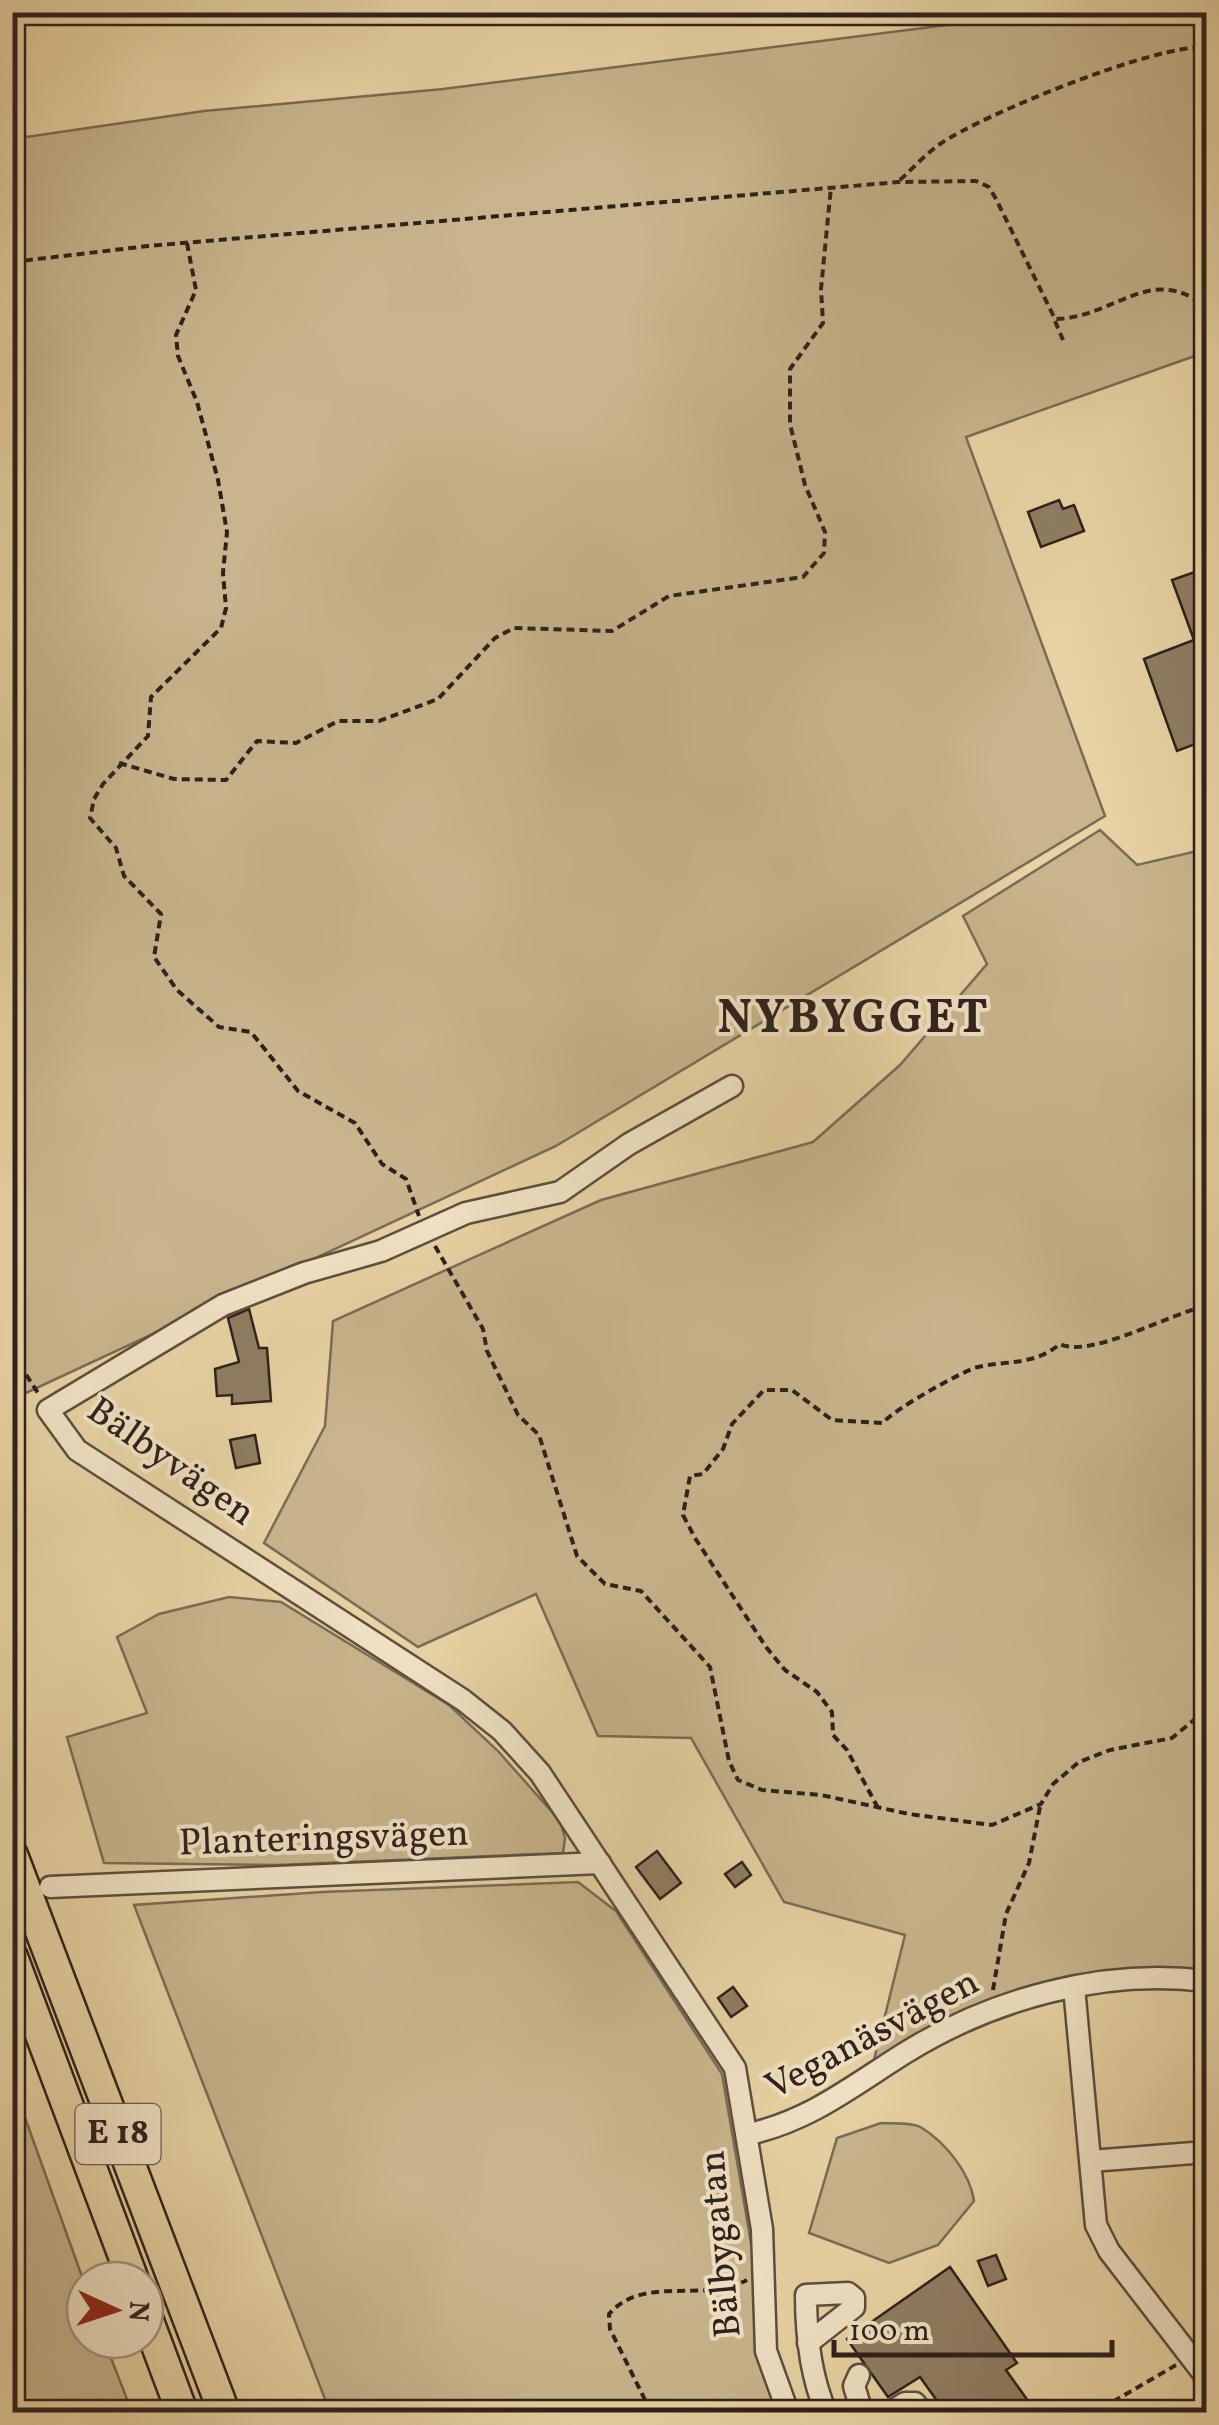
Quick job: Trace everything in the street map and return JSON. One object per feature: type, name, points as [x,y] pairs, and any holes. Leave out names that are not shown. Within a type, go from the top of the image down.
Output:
[{"type":"highway","name":"E 18","points":[[12,1855],[224,2412]]},
{"type":"highway","name":"E 18","points":[[12,1957],[126,2260]]},
{"type":"highway","points":[[163,2360],[182,2412]]},
{"type":"street","name":"Bälbyvägen","points":[[732,1086],[629,1144],[560,1192],[466,1213],[381,1251],[304,1272],[223,1305],[48,1410],[77,1450],[479,1711],[540,1773],[735,2068]]},
{"type":"street","name":"Planteringsvägen","points":[[50,1886],[600,1863]]},
{"type":"street","name":"Veganäsvägen","points":[[749,2134],[789,2125],[840,2098],[943,2032],[991,2010],[1074,1988],[1141,1978],[1206,1981]]},
{"type":"street","points":[[1074,1988],[1096,2225],[1109,2252],[1206,2376]]},
{"type":"street","name":"Bälbygatan","points":[[735,2068],[762,2230],[766,2351],[788,2412]]},
{"type":"street","points":[[1092,2161],[1206,2152]]},
{"type":"street","points":[[808,2343],[826,2412]]},
{"type":"street","points":[[859,2375],[854,2386],[862,2412]]},
{"type":"street","points":[[891,2412],[905,2403],[915,2404],[922,2412]]},
{"type":"path","points":[[898,182],[939,145],[995,113],[1134,60],[1192,46],[1206,48]]},
{"type":"path","points":[[12,262],[898,182],[976,181],[989,187],[1063,340]]},
{"type":"path","points":[[119,763],[174,779],[226,780],[257,740],[296,742],[338,721],[380,721],[438,699],[495,638],[514,628],[612,630],[669,596],[803,577],[824,553],[825,532],[806,484],[790,424],[790,369],[822,323],[821,290],[831,188]]},
{"type":"path","points":[[1055,319],[1078,319],[1151,286],[1170,288],[1206,307]]},
{"type":"path","points":[[878,1808],[847,1750],[833,1735],[832,1712],[817,1692],[785,1670],[766,1647],[695,1538],[682,1515],[690,1496],[686,1482],[690,1476],[703,1474],[723,1449],[732,1424],[764,1390],[792,1390],[832,1420],[883,1423],[898,1408],[980,1366],[1032,1362],[1060,1344],[1068,1348],[1104,1342],[1206,1306]]},
{"type":"path","points":[[12,1352],[48,1410]]},
{"type":"path","points":[[991,2010],[1006,1914],[1029,1863],[1041,1804]]},
{"type":"path","points":[[651,2412],[610,2328],[608,2314],[621,2300],[637,2293],[733,2287],[762,2271]]},
{"type":"path","points":[[1063,2412],[1104,2407],[1190,2356]]},
{"type":"shaded area","points":[[1041,13],[1206,13],[1206,352],[966,437],[1105,816],[556,1146],[13,1399],[12,139],[204,111],[443,89]]},
{"type":"shaded area","points":[[1100,830],[1137,865],[1206,849],[1206,1973],[1124,1973],[1047,1982],[968,2011],[872,2068],[905,1935],[784,1902],[691,1738],[598,1736],[536,1594],[418,1647],[264,1543],[325,1426],[333,1321],[601,1200],[813,1142],[900,1065],[987,964],[963,916]]},
{"type":"shaded area","points":[[229,1597],[281,1602],[449,1705],[498,1751],[560,1821],[565,1838],[563,1853],[278,1865],[104,1863],[67,1737],[147,1713],[117,1637],[159,1614]]},
{"type":"shaded area","points":[[578,1882],[616,1911],[722,2074],[780,2412],[330,2412],[134,1905],[322,1892]]},
{"type":"shaded area","points":[[13,2084],[76,2260],[65,2260],[65,2360],[112,2360],[132,2412],[13,2412]]},
{"type":"shaded area","points":[[881,2123],[913,2125],[931,2134],[962,2170],[974,2201],[938,2245],[889,2263],[809,2233],[837,2138]]},
{"type":"building","points":[[1059,500],[1063,509],[1074,505],[1084,531],[1041,547],[1028,512]]},
{"type":"building","points":[[1206,568],[1206,740],[1177,751],[1144,659],[1194,640],[1172,580]]},
{"type":"building","points":[[249,1309],[259,1348],[267,1348],[271,1401],[232,1404],[232,1395],[217,1396],[215,1369],[239,1362],[228,1318]]},
{"type":"building","points":[[255,1435],[260,1463],[236,1468],[230,1440]]},
{"type":"building","points":[[657,1851],[681,1883],[660,1899],[636,1867]]},
{"type":"building","points":[[742,1862],[751,1875],[735,1887],[725,1874]]},
{"type":"building","points":[[733,1987],[747,2006],[731,2017],[718,1998]]},
{"type":"building","points":[[996,2255],[1006,2279],[988,2286],[978,2261]]},
{"type":"building","points":[[950,2267],[1017,2363],[1006,2370],[1036,2412],[945,2412],[920,2377],[888,2397],[847,2339]]},
{"type":"district","name":"NYBYGGET","points":[[854,1019]]}]
